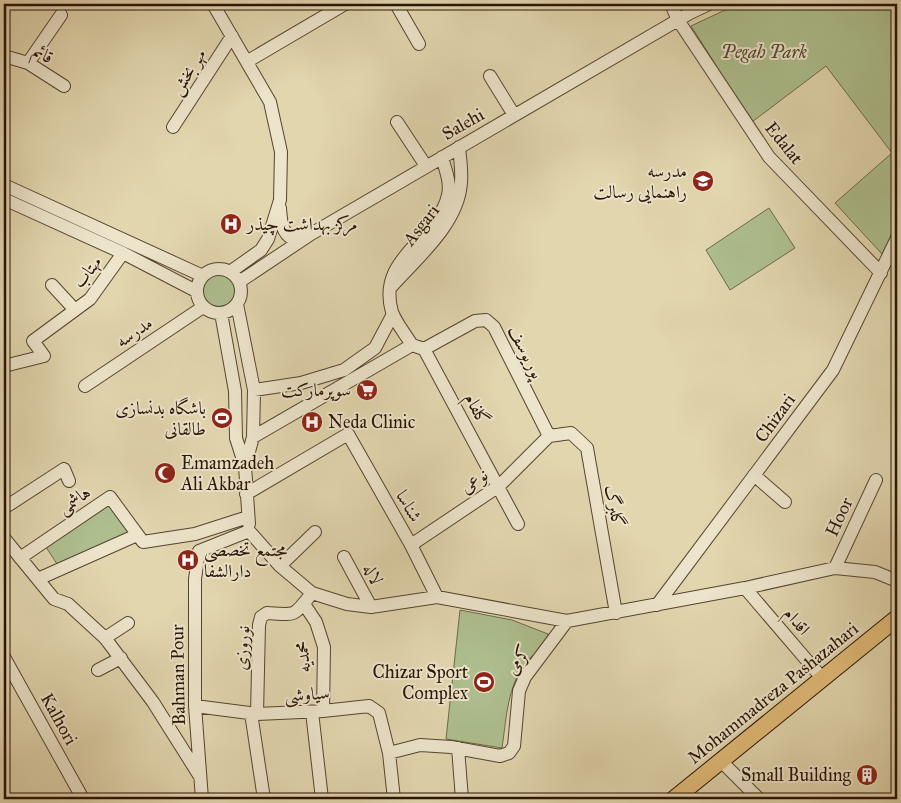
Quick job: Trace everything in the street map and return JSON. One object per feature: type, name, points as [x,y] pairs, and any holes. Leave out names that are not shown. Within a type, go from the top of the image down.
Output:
[{"type":"main road","name":"Mohammadreza Pashazahari","points":[[674,799],[897,618]]},
{"type":"street","points":[[213,4],[248,61],[270,102],[281,152],[280,200],[283,229],[287,236],[293,239],[311,234]]},
{"type":"street","points":[[248,61],[345,4]]},
{"type":"street","points":[[396,4],[419,44]]},
{"type":"street","name":"Edalat","points":[[671,4],[678,20],[769,156],[881,272]]},
{"type":"street","name":"Salehi","points":[[239,282],[311,234],[678,20],[709,4]]},
{"type":"street","points":[[28,63],[61,15]]},
{"type":"street","name":"مهر بخش","points":[[173,127],[232,36]]},
{"type":"street","name":"قائم","points":[[4,56],[28,63],[64,86]]},
{"type":"street","points":[[490,76],[514,115]]},
{"type":"street","points":[[397,122],[426,166]]},
{"type":"street","name":"Asgari","points":[[390,288],[448,222],[455,209],[461,181],[459,147]]},
{"type":"street","points":[[254,437],[418,347],[393,314],[390,302],[390,288],[395,269],[441,214],[448,194],[448,180],[442,157]]},
{"type":"street","points":[[4,185],[203,276]]},
{"type":"street","points":[[4,199],[123,253],[196,291]]},
{"type":"street","points":[[230,272],[261,250],[268,239],[280,200]]},
{"type":"street","name":"Chizari","points":[[657,605],[833,370],[897,238]]},
{"type":"street","name":"مهتاب","points":[[4,366],[44,356],[34,341],[90,299],[123,253]]},
{"type":"street","points":[[216,269],[230,272],[239,282],[241,294],[236,304],[232,309],[221,313],[208,311],[197,297],[197,285],[209,271],[216,269]]},
{"type":"street","name":"مهتاب","points":[[52,285],[75,310]]},
{"type":"street","points":[[236,304],[254,390],[254,437],[244,466]]},
{"type":"street","name":"مدرسه","points":[[85,386],[203,307]]},
{"type":"street","points":[[221,313],[236,391],[236,438],[244,466],[249,532],[280,566],[312,593],[347,604],[371,607],[437,597],[568,621],[745,588],[835,568],[874,572],[897,581]]},
{"type":"street","points":[[254,390],[301,382],[344,370],[374,348],[393,314]]},
{"type":"street","name":"پوریوسف","points":[[418,347],[475,321],[486,320],[494,327],[549,436]]},
{"type":"street","name":"گلفام","points":[[418,347],[499,486],[518,524]]},
{"type":"street","name":"گلبرگ","points":[[549,436],[571,433],[587,448],[616,613]]},
{"type":"street","name":"شناسا","points":[[246,494],[348,434],[412,546],[437,597]]},
{"type":"street","name":"نوعی","points":[[412,546],[499,486],[549,436]]},
{"type":"street","points":[[4,508],[64,469],[69,481]]},
{"type":"street","points":[[754,475],[785,502]]},
{"type":"street","name":"Hoor","points":[[835,568],[876,480]]},
{"type":"street","name":"هاشمی","points":[[20,558],[110,497],[137,535]]},
{"type":"street","points":[[38,579],[137,535],[143,542],[195,534],[248,517]]},
{"type":"street","points":[[199,551],[249,532]]},
{"type":"street","points":[[280,566],[315,532]]},
{"type":"street","name":"Bahman Pour","points":[[195,534],[191,539],[192,544],[199,551],[196,580],[195,706],[202,799]]},
{"type":"street","points":[[4,538],[54,599],[68,604],[104,638],[121,658],[153,702],[200,774]]},
{"type":"street","name":"لاله","points":[[344,557],[371,607]]},
{"type":"street","name":"اقدام","points":[[745,588],[822,678]]},
{"type":"street","name":"نوروزی","points":[[264,799],[254,714],[259,625],[261,617],[266,613],[290,615],[297,612],[312,593]]},
{"type":"street","name":"محمدیه","points":[[304,604],[316,622],[324,646],[317,711],[322,799]]},
{"type":"street","name":"کرمی","points":[[458,748],[500,756],[509,753],[514,746],[519,691],[525,677],[568,621]]},
{"type":"street","points":[[104,638],[128,623]]},
{"type":"street","name":"Kalhori","points":[[4,657],[83,799]]},
{"type":"street","points":[[98,670],[121,658]]},
{"type":"street","name":"سیاوشی","points":[[195,706],[254,714],[369,706],[379,713],[389,753]]},
{"type":"street","points":[[394,799],[389,753],[420,746],[458,748],[462,799]]},
{"type":"street","points":[[721,761],[759,799]]},
{"type":"green space","name":"Pegah Park","points":[[738,4],[897,4],[897,224],[882,254],[835,203],[892,153],[826,66],[752,122],[691,26]]},
{"type":"green space","points":[[769,208],[795,248],[730,290],[706,250]]},
{"type":"green space","points":[[219,274],[226,275],[232,279],[236,285],[236,299],[232,305],[226,309],[219,310],[212,309],[206,305],[202,299],[201,292],[202,285],[206,279],[212,275]]},
{"type":"green space","points":[[107,501],[131,534],[59,567],[44,544]]},
{"type":"green space","name":"Chizar Sport Complex","points":[[460,610],[512,620],[548,634],[543,644],[529,659],[517,677],[510,697],[502,748],[446,739]]},
{"type":"place","name":"مدرسه راهنمایی رسالت","points":[[703,181]]},
{"type":"place","name":"مرکز بهداشت چیذر","points":[[231,224]]},
{"type":"place","name":"سوپرمارکت","points":[[367,390]]},
{"type":"place","name":"باشگاه بدنسازی طالقانی","points":[[222,418]]},
{"type":"place","name":"Neda Clinic","points":[[312,422]]},
{"type":"place","name":"Emamzadeh Ali Akbar","points":[[165,473]]},
{"type":"place","name":"مجتمع تخصصی دارالشفا","points":[[188,560]]},
{"type":"place","name":"Chizar Sport Complex","points":[[484,682]]},
{"type":"place","name":"Small Building","points":[[867,775]]}]
